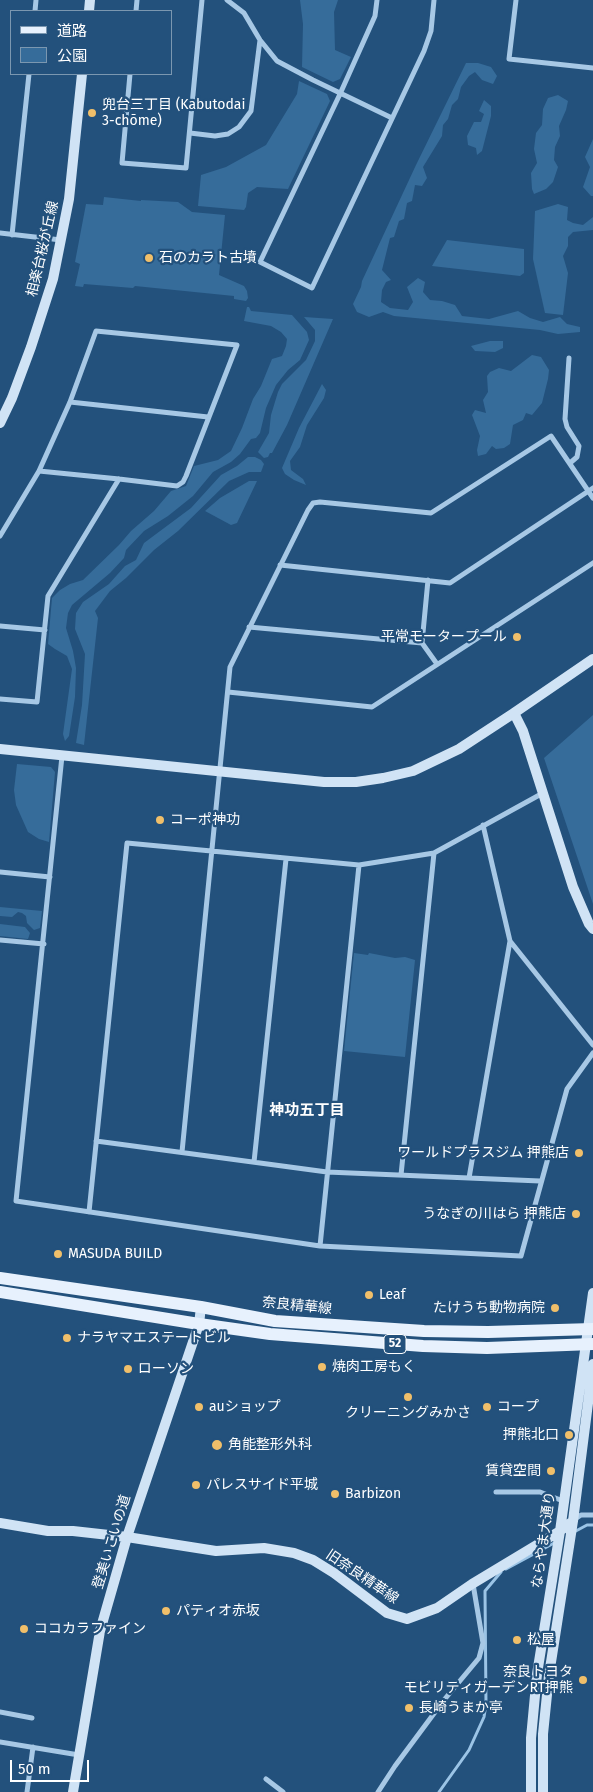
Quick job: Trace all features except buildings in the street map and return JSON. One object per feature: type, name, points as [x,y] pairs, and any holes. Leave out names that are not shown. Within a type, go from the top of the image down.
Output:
[{"type":"main road","name":"奈良精華線","points":[[0,1278],[201,1307],[275,1321],[424,1331],[590,1330]]},
{"type":"main road","name":"奈良精華線","points":[[0,1292],[270,1334],[423,1346],[487,1348],[589,1344]]},
{"type":"street","points":[[130,75],[122,162],[186,168],[202,0]]},
{"type":"street","points":[[227,0],[244,13],[260,40],[277,60],[297,73],[392,118]]},
{"type":"street","points":[[377,0],[375,16],[260,262],[312,288],[424,51],[431,31],[434,0]]},
{"type":"street","points":[[516,0],[509,59],[593,68]]},
{"type":"street","points":[[190,133],[215,136],[228,134],[239,127],[252,111],[260,40]]},
{"type":"street","points":[[12,235],[29,75]]},
{"type":"street","name":"相楽台桜が丘線","points":[[0,423],[12,398],[31,347],[53,279],[69,199],[82,75]]},
{"type":"street","points":[[0,233],[61,240]]},
{"type":"street","points":[[0,536],[38,472],[70,402],[96,331],[237,345],[186,476],[183,482],[177,486],[38,472]]},
{"type":"street","points":[[569,358],[564,419],[579,446],[577,457],[570,464]]},
{"type":"street","points":[[70,402],[208,417]]},
{"type":"street","points":[[182,1152],[230,667],[308,510],[313,503],[320,502],[430,512],[552,436],[570,464],[591,489],[593,498]]},
{"type":"street","points":[[0,699],[37,702],[48,596],[119,479]]},
{"type":"street","points":[[280,565],[450,583],[591,489]]},
{"type":"street","points":[[228,692],[372,707],[593,563]]},
{"type":"street","points":[[428,580],[422,643],[437,664]]},
{"type":"street","points":[[0,626],[45,630]]},
{"type":"street","points":[[249,627],[422,643]]},
{"type":"street","points":[[0,749],[324,782],[356,782],[383,778],[413,771],[441,759],[482,735],[593,660]]},
{"type":"street","points":[[514,714],[522,731],[574,887],[589,924],[593,929]]},
{"type":"street","points":[[62,756],[16,1201],[320,1246],[520,1256],[567,1089],[593,1052]]},
{"type":"street","points":[[89,1212],[127,843],[359,865],[434,853],[543,793]]},
{"type":"street","points":[[469,1178],[510,941],[483,825]]},
{"type":"street","points":[[401,1175],[434,853]]},
{"type":"street","points":[[254,1162],[286,859]]},
{"type":"street","points":[[320,1246],[359,865]]},
{"type":"street","points":[[0,872],[50,877]]},
{"type":"street","points":[[0,940],[44,944]]},
{"type":"street","points":[[510,941],[593,1045]]},
{"type":"street","points":[[96,1141],[327,1172],[540,1181]]},
{"type":"street","name":"ならやま大通り","points":[[531,1792],[531,1738],[537,1674],[589,1344],[593,1293]]},
{"type":"street","name":"登美いこいの道","points":[[73,1792],[100,1631],[127,1537],[199,1324],[201,1307]]},
{"type":"street","name":"ならやま大通り","points":[[544,1792],[543,1734],[549,1675],[573,1521],[593,1364]]},
{"type":"street","points":[[496,1492],[540,1492],[563,1501]]},
{"type":"street","name":"旧奈良精華線","points":[[0,1523],[48,1531],[73,1531],[127,1537],[216,1551],[264,1548],[294,1553],[313,1560],[334,1573],[386,1613],[407,1619],[437,1608],[472,1584],[560,1531],[580,1515],[593,1515]]},
{"type":"street","points":[[378,1792],[444,1700],[479,1658],[482,1642],[472,1584]]},
{"type":"street","points":[[0,1712],[32,1718]]},
{"type":"street","points":[[0,1742],[79,1755]]},
{"type":"street","points":[[27,1792],[33,1747]]},
{"type":"street","points":[[266,1780],[283,1792]]},
{"type":"green space","points":[[300,0],[338,0],[334,12],[335,50],[351,57],[340,79],[333,82],[302,67],[303,24]]},
{"type":"green space","points":[[466,63],[478,63],[491,67],[497,76],[493,84],[482,80],[475,72],[469,76],[461,87],[458,99],[452,105],[448,119],[443,125],[442,136],[423,167],[427,178],[422,186],[415,185],[412,201],[407,203],[404,219],[399,221],[394,237],[390,238],[382,270],[391,280],[386,282],[382,290],[381,302],[390,308],[408,310],[413,302],[407,287],[418,278],[425,282],[423,292],[430,300],[455,305],[462,316],[489,319],[518,311],[530,318],[543,322],[560,317],[567,324],[580,327],[580,332],[558,334],[540,330],[394,316],[383,312],[369,317],[357,312],[353,304],[416,165]]},
{"type":"green space","points":[[299,81],[327,94],[330,101],[288,189],[257,187],[248,193],[244,210],[198,206],[201,175],[226,167],[266,145],[297,94]]},
{"type":"green space","points":[[558,95],[568,101],[559,126],[560,136],[555,147],[554,160],[558,167],[553,182],[546,189],[534,194],[531,173],[537,163],[534,149],[536,133],[542,125],[543,109],[548,98]]},
{"type":"green space","points":[[484,100],[491,106],[491,116],[482,151],[477,155],[476,148],[468,145],[467,136],[474,122],[481,122],[484,114],[479,111]]},
{"type":"green space","points":[[593,139],[593,196],[591,196],[583,187],[590,167],[585,157]]},
{"type":"green space","points":[[104,197],[178,202],[192,212],[225,215],[219,275],[244,286],[248,298],[246,301],[234,299],[234,296],[135,286],[133,288],[84,284],[83,287],[75,286],[80,264],[75,262],[86,204],[103,205]]},
{"type":"green space","points":[[558,204],[568,207],[567,220],[573,223],[583,225],[593,217],[593,230],[573,232],[568,237],[568,246],[563,256],[568,273],[563,315],[545,313],[533,259],[535,211]]},
{"type":"green space","points":[[447,240],[524,249],[524,273],[520,276],[432,266]]},
{"type":"green space","points":[[247,307],[251,311],[292,315],[307,332],[309,340],[300,360],[288,370],[276,385],[266,408],[260,433],[256,438],[251,439],[240,454],[231,462],[213,472],[193,496],[168,516],[144,531],[126,550],[124,558],[110,573],[72,605],[68,613],[66,628],[76,668],[75,697],[69,736],[65,741],[63,734],[72,669],[67,656],[48,644],[52,598],[70,584],[83,580],[131,531],[154,511],[171,491],[186,486],[194,466],[218,460],[231,451],[272,359],[282,356],[287,339],[281,332],[271,326],[244,321]]},
{"type":"green space","points":[[304,317],[333,319],[287,425],[272,453],[264,458],[258,452],[269,433],[271,415],[278,392],[282,384],[306,360],[315,341],[315,330]]},
{"type":"green space","points":[[490,341],[503,341],[503,348],[495,352],[475,351],[471,346]]},
{"type":"green space","points":[[532,355],[541,357],[549,370],[542,403],[532,415],[526,413],[523,420],[513,425],[510,444],[504,448],[496,449],[492,446],[486,454],[478,456],[477,450],[480,436],[472,415],[475,410],[486,413],[483,400],[488,392],[487,376],[490,372],[499,368],[511,371]]},
{"type":"green space","points":[[322,384],[326,390],[324,398],[307,425],[300,447],[290,461],[291,470],[303,479],[306,485],[285,474],[282,468],[299,428]]},
{"type":"green space","points":[[248,457],[255,457],[261,460],[264,464],[261,472],[249,472],[229,481],[178,531],[154,550],[110,591],[95,611],[98,618],[84,745],[76,743],[82,705],[85,654],[75,629],[76,613],[83,602],[109,584],[125,566],[136,560],[144,543],[191,508],[221,475]]},
{"type":"green space","points":[[249,481],[257,481],[237,523],[231,525],[205,511],[220,498]]},
{"type":"green space","points":[[593,715],[593,904],[544,758]]},
{"type":"green space","points":[[17,764],[51,767],[55,772],[49,842],[39,839],[28,832],[16,805],[14,790]]},
{"type":"green space","points":[[0,907],[42,911],[40,928],[34,930],[27,923],[26,916],[22,913],[18,912],[12,917],[0,916]]},
{"type":"green space","points":[[0,924],[25,927],[30,933],[28,939],[0,936]]},
{"type":"green space","points":[[354,953],[368,955],[369,953],[395,958],[405,957],[415,960],[405,1057],[344,1051]]},
{"type":"waterway","points":[[574,1532],[587,1525],[593,1525]]},
{"type":"waterway","points":[[506,1569],[556,1542]]},
{"type":"waterway","points":[[439,1792],[469,1750],[484,1717],[486,1704],[485,1591],[501,1572]]},
{"type":"place","name":"兜台三丁目 (Kabutodai 3-chōme)","points":[[92,113]]},
{"type":"place","name":"石のカラト古墳","points":[[149,258]]},
{"type":"place","name":"平常モータープール","points":[[517,637]]},
{"type":"place","name":"コーポ神功","points":[[160,820]]},
{"type":"place","name":"ワールドプラスジム 押熊店","points":[[579,1153]]},
{"type":"place","name":"うなぎの川はら 押熊店","points":[[576,1214]]},
{"type":"place","name":"MASUDA BUILD","points":[[58,1254]]},
{"type":"place","name":"Leaf","points":[[369,1295]]},
{"type":"place","name":"たけうち動物病院","points":[[555,1308]]},
{"type":"place","name":"ナラヤマエステートビル","points":[[67,1338]]},
{"type":"place","name":"焼肉工房もく","points":[[322,1367]]},
{"type":"place","name":"ローソン","points":[[128,1369]]},
{"type":"place","name":"クリーニングみかさ","points":[[408,1397]]},
{"type":"place","name":"auショップ","points":[[199,1407]]},
{"type":"place","name":"コープ","points":[[487,1407]]},
{"type":"place","name":"押熊北口","points":[[569,1435]]},
{"type":"place","name":"角能整形外科","points":[[217,1445]]},
{"type":"place","name":"賃貸空間","points":[[551,1471]]},
{"type":"place","name":"パレスサイド平城","points":[[196,1485]]},
{"type":"place","name":"Barbizon","points":[[335,1494]]},
{"type":"place","name":"パティオ赤坂","points":[[166,1611]]},
{"type":"place","name":"ココカラファイン","points":[[24,1629]]},
{"type":"place","name":"松屋","points":[[517,1640]]},
{"type":"place","name":"奈良トヨタ モビリティガーデンRT押熊","points":[[583,1680]]},
{"type":"place","name":"長崎うまか亭","points":[[409,1708]]},
{"type":"district","name":"神功五丁目","points":[[307,1111]]}]
